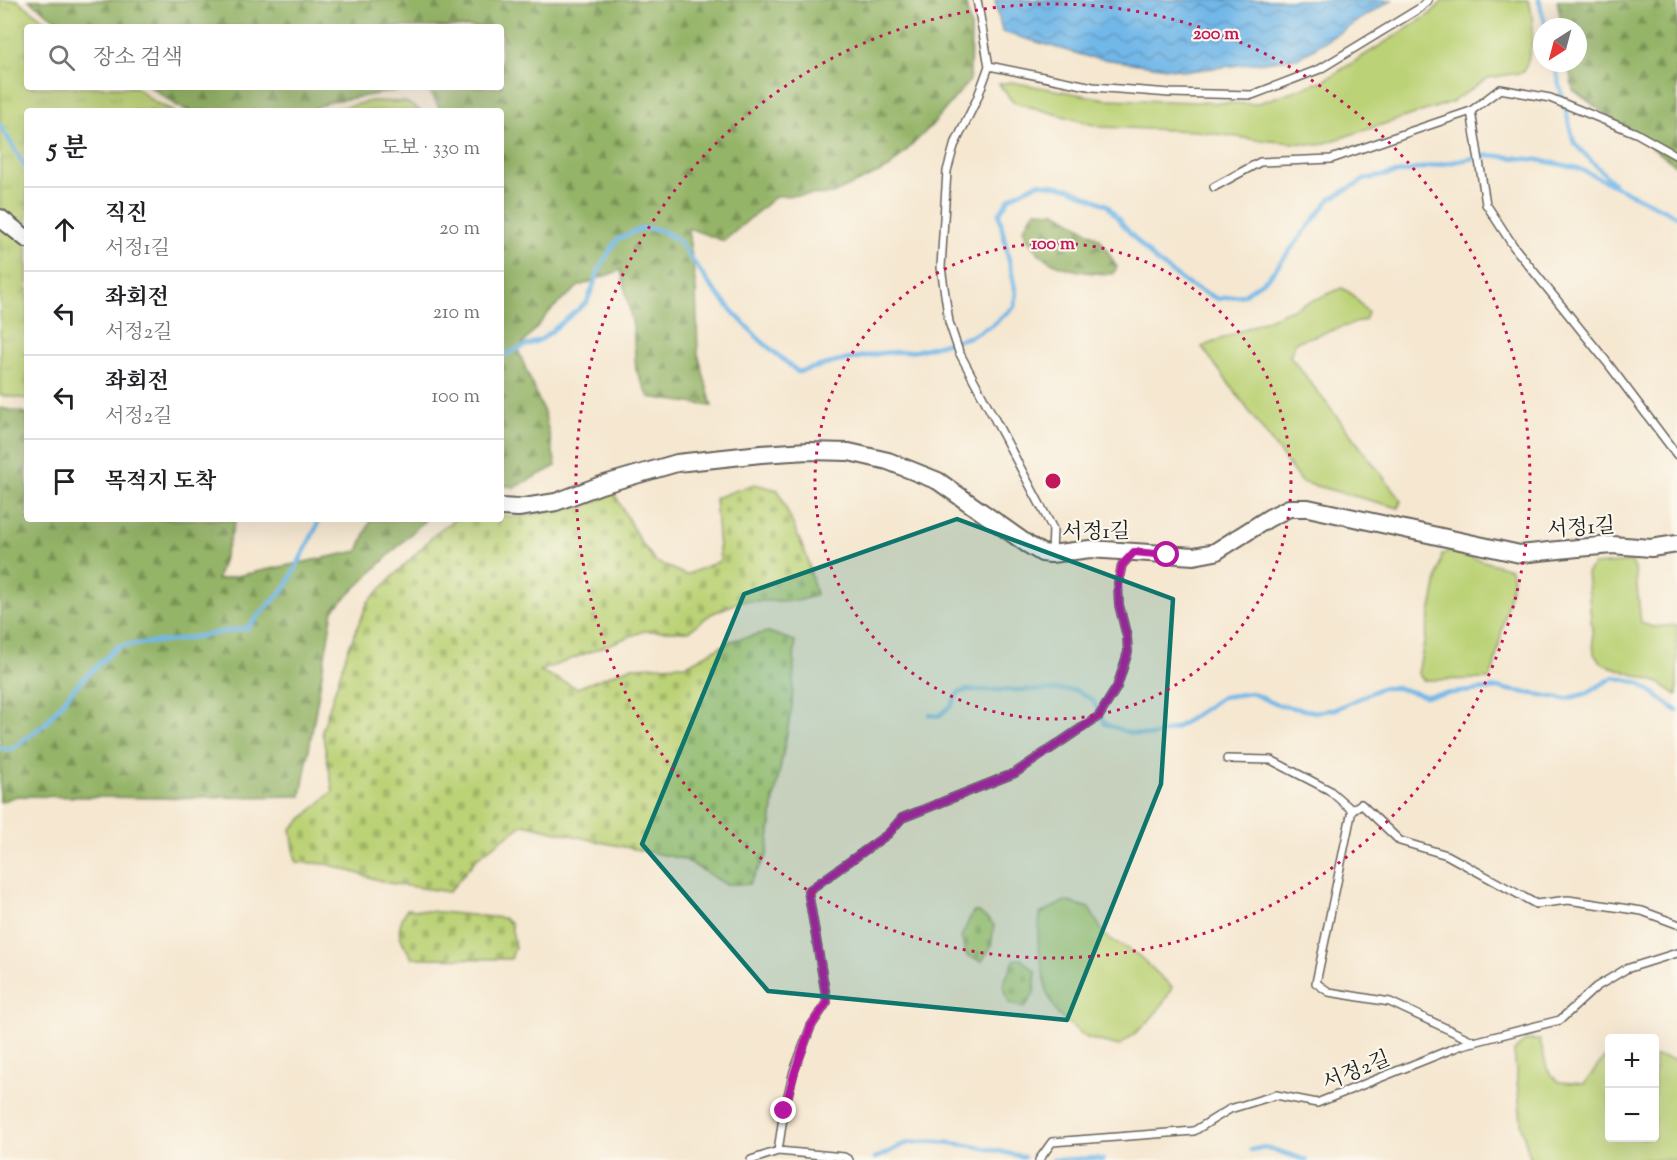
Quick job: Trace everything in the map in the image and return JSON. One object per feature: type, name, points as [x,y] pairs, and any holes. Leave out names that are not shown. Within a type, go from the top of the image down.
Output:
[{"type":"street","points":[[0,219],[24,237]]},
{"type":"street","points":[[504,507],[518,508],[555,502],[629,476],[676,463],[808,451],[849,452],[888,461],[938,481],[1042,553],[1051,554]]},
{"type":"street","name":"서정1길","points":[[1051,554],[1090,549],[1194,556],[1215,552],[1289,508],[1308,508],[1343,514],[1402,530],[1520,554],[1612,545],[1650,548],[1677,543]]},
{"type":"lane","points":[[977,0],[989,66],[1093,87],[1170,93],[1252,95],[1320,69],[1420,8],[1428,0]]},
{"type":"lane","name":"서정1길","points":[[989,66],[954,146],[947,171],[941,267],[949,321],[959,352],[1053,530],[1051,554]]},
{"type":"lane","points":[[1214,187],[1260,162],[1331,159],[1471,111],[1500,89],[1550,98],[1636,133],[1677,156]]},
{"type":"lane","points":[[1471,111],[1486,204],[1514,247],[1677,454]]},
{"type":"lane","points":[[778,1151],[784,1111],[795,1071],[811,1026],[827,1002],[808,891],[888,834],[902,818],[1015,773],[1099,716],[1117,687],[1128,652],[1127,637],[1119,605],[1118,583],[1122,565],[1134,552]]},
{"type":"lane","points":[[1227,759],[1271,760],[1329,790],[1352,810]]},
{"type":"lane","points":[[1475,1042],[1390,1002],[1329,992],[1316,983],[1352,810],[1362,804],[1400,841],[1447,855],[1536,904],[1568,900],[1642,911],[1677,924]]},
{"type":"lane","name":"서정2길","points":[[1039,1160],[1052,1142],[1194,1131],[1230,1109],[1276,1095],[1317,1103],[1462,1045],[1560,1020],[1596,987],[1626,969],[1677,953]]},
{"type":"lane","points":[[751,1160],[778,1151],[844,1157],[849,1160]]},
{"type":"highlighted area","points":[[957,519],[1173,599],[1161,784],[1067,1020],[768,991],[642,844],[744,594]]},
{"type":"green space","points":[[0,0],[17,0],[50,24],[24,24],[24,90],[139,90],[156,103],[167,108],[24,108],[24,399],[0,395]]},
{"type":"green space","points":[[29,0],[965,0],[971,28],[970,80],[932,125],[889,168],[832,194],[776,196],[724,241],[688,228],[696,289],[698,354],[712,406],[649,397],[636,370],[633,326],[621,270],[579,286],[551,310],[518,350],[545,415],[556,466],[515,487],[504,485],[504,108],[439,108],[429,90],[504,90],[504,24],[62,24]]},
{"type":"green space","points":[[1444,0],[1528,0],[1533,27],[1524,72],[1488,78],[1452,102],[1319,145],[1258,140],[1196,131],[1101,127],[1013,102],[999,84],[1011,82],[1105,99],[1256,104],[1325,80],[1429,15]]},
{"type":"green space","points":[[1557,0],[1677,0],[1677,166],[1573,90],[1570,72],[1587,72],[1587,18],[1560,18]]},
{"type":"green space","points":[[154,90],[402,90],[328,102],[316,108],[182,108]]},
{"type":"green space","points":[[372,101],[406,102],[416,108],[339,108]]},
{"type":"green space","points":[[1035,211],[1056,212],[1100,239],[1117,267],[1113,274],[1072,270],[1059,266],[1038,252],[1029,242],[1023,229]]},
{"type":"green space","points":[[1342,288],[1352,294],[1368,313],[1365,320],[1295,342],[1290,356],[1401,500],[1399,508],[1301,482],[1202,347]]},
{"type":"green space","points":[[0,408],[24,412],[24,522],[235,522],[217,580],[358,551],[370,522],[423,522],[333,610],[301,796],[164,798],[17,796],[0,802]]},
{"type":"green space","points":[[754,484],[778,490],[807,557],[816,595],[798,601],[741,601],[711,614],[689,631],[644,631],[540,671],[577,688],[631,667],[687,665],[731,641],[768,632],[795,641],[792,707],[774,800],[767,855],[749,884],[725,884],[684,859],[524,824],[478,857],[449,892],[388,883],[327,864],[296,862],[291,829],[333,791],[322,731],[347,652],[368,602],[438,531],[451,522],[504,522],[504,515],[519,517],[593,503],[614,493],[640,541],[656,562],[686,575],[720,561],[715,498]]},
{"type":"green space","points":[[1449,551],[1511,569],[1513,579],[1494,668],[1489,679],[1423,680],[1418,673],[1442,555]]},
{"type":"green space","points":[[1632,562],[1635,569],[1641,623],[1653,627],[1677,625],[1677,695],[1659,683],[1603,664],[1594,654],[1587,573],[1593,565]]},
{"type":"green space","points":[[1065,901],[1089,908],[1105,936],[1138,955],[1172,987],[1156,1013],[1119,1046],[1087,1038],[1058,1015],[1047,993],[1038,943],[1040,914]]},
{"type":"green space","points":[[407,909],[503,918],[511,924],[515,947],[511,959],[412,958],[401,939],[399,929]]},
{"type":"green space","points":[[973,912],[979,912],[994,925],[991,947],[982,961],[967,956],[961,937]]},
{"type":"green space","points":[[1015,959],[1021,959],[1036,972],[1034,994],[1024,1008],[1009,1003],[1003,984]]},
{"type":"green space","points":[[1526,1040],[1540,1040],[1547,1069],[1559,1082],[1584,1084],[1605,1058],[1605,1142],[1659,1142],[1659,1057],[1677,1060],[1677,1160],[1531,1160],[1522,1130],[1514,1051]]},
{"type":"water","points":[[995,0],[1392,0],[1298,58],[1189,71],[1089,57],[1002,32]]},
{"type":"waterway","points":[[1539,0],[1544,18]]},
{"type":"waterway","points":[[1556,72],[1574,143],[1613,183]]},
{"type":"waterway","points":[[0,125],[24,165]]},
{"type":"waterway","points":[[504,355],[542,339],[587,302],[602,263],[618,239],[642,228],[661,230],[679,241],[709,284],[734,313],[760,340],[798,372],[882,353],[916,351],[969,337],[991,326],[1014,307],[1016,293],[999,214],[1010,197],[1039,183],[1069,188],[1107,205],[1156,261],[1189,285],[1218,299],[1243,295],[1269,277],[1330,199],[1366,179],[1489,155],[1538,160],[1578,168],[1677,216]]},
{"type":"waterway","points":[[0,748],[12,749],[46,723],[75,687],[118,646],[176,640],[247,628],[286,587],[318,522]]},
{"type":"waterway","points":[[930,715],[939,716],[951,706],[958,693],[967,690],[1075,690],[1093,700],[1105,724],[1130,733],[1152,736],[1176,728],[1222,697],[1251,693],[1278,705],[1316,712],[1336,709],[1381,688],[1398,688],[1425,696],[1497,688],[1565,699],[1585,694],[1614,677],[1640,683],[1677,711]]},
{"type":"waterway","points":[[875,1158],[905,1144],[923,1142],[967,1145],[1024,1157]]},
{"type":"waterway","points":[[1251,1150],[1265,1147],[1306,1160]]},
{"type":"waterway","points":[[1053,1160],[1096,1158],[1103,1160]]},
{"type":"route","points":[[784,1111],[811,1026],[827,1002],[808,891],[888,834],[902,818],[1015,773],[1099,716],[1117,687],[1128,652],[1127,637],[1119,605],[1118,583],[1122,565],[1134,552],[1167,555]]}]
